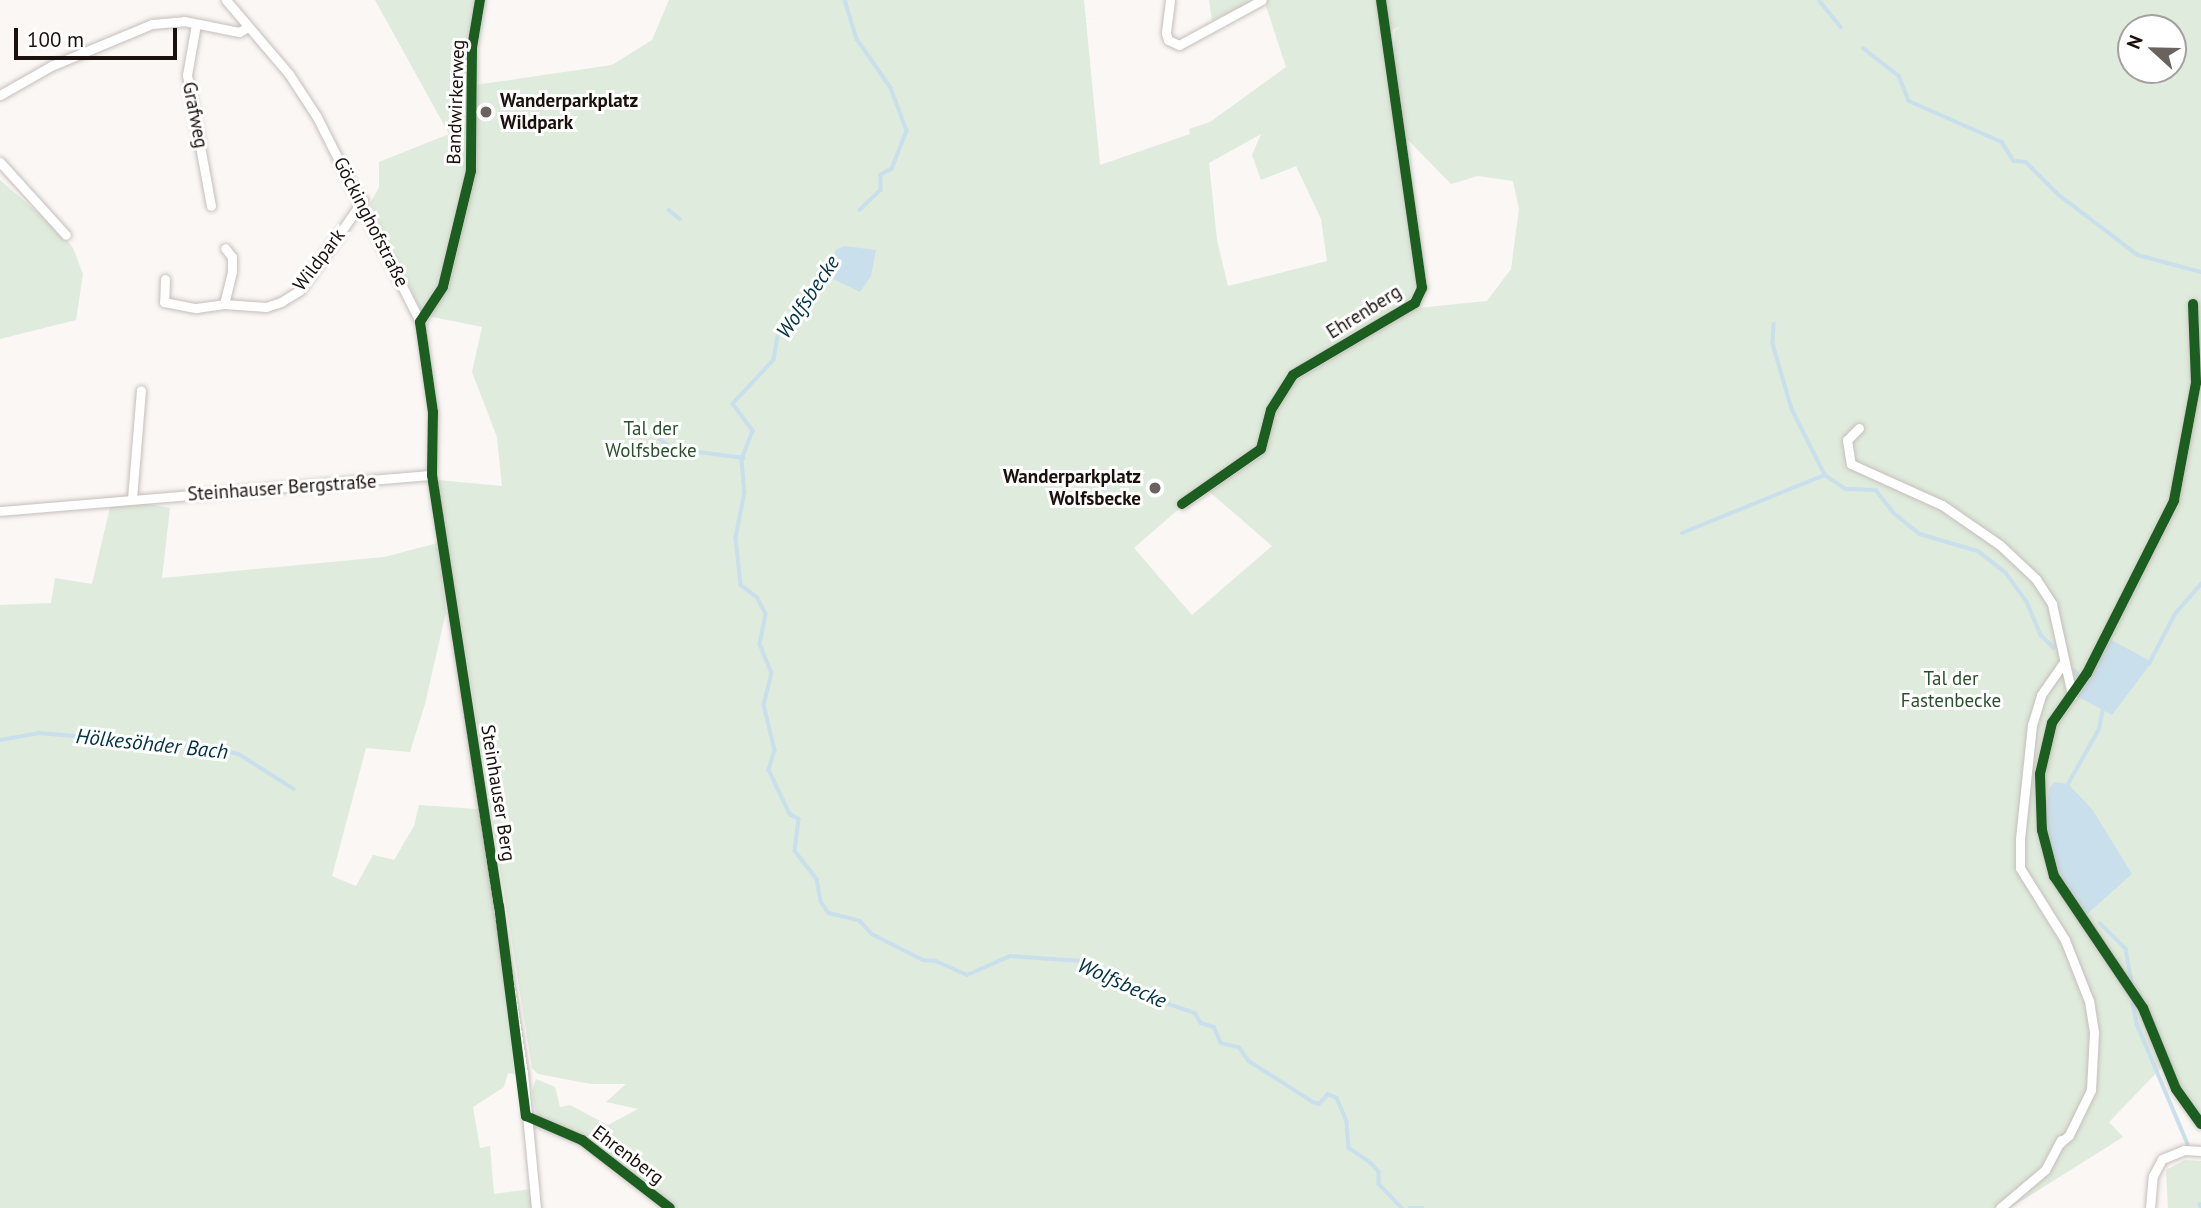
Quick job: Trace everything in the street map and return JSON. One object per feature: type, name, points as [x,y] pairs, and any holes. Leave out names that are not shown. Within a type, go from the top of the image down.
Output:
[{"type":"street","name":"Göckinghofstraße","points":[[226,0],[289,74],[363,200],[420,322],[433,412],[432,475]]},
{"type":"street","name":"Bandwirkerweg","points":[[420,322],[443,287],[471,172],[472,48],[480,0]]},
{"type":"street","points":[[1170,0],[1166,33],[1168,40],[1179,45],[1262,0]]},
{"type":"street","name":"Ehrenberg","points":[[1182,504],[1261,449],[1271,410],[1293,375],[1415,303],[1422,288],[1381,0]]},
{"type":"street","points":[[0,95],[51,66],[152,24],[196,24],[239,32],[248,27]]},
{"type":"street","name":"Grafweg","points":[[196,24],[187,75],[211,206]]},
{"type":"street","points":[[0,162],[66,235]]},
{"type":"street","name":"Wildpark","points":[[165,279],[164,302],[196,308],[224,304],[266,307],[300,290],[363,200]]},
{"type":"street","points":[[224,304],[232,271],[232,257],[225,248]]},
{"type":"street","points":[[2193,304],[2196,383],[2174,501],[2072,695],[2053,723],[2040,774],[2049,860],[2074,911],[2143,1008],[2176,1089],[2201,1124]]},
{"type":"street","points":[[132,499],[141,390]]},
{"type":"street","points":[[1859,428],[1846,440],[1852,464],[1942,505],[2000,545],[2036,579],[2052,604],[2063,664],[2072,695]]},
{"type":"street","name":"Steinhauser Bergstraße","points":[[0,511],[432,475]]},
{"type":"street","name":"Steinhauser Berg","points":[[432,475],[499,906],[526,1116]]},
{"type":"street","points":[[2000,1208],[2045,1170],[2060,1142],[2076,1124],[2091,1090],[2094,1032],[2081,976],[2065,940],[2020,868],[2032,725],[2041,695],[2063,664]]},
{"type":"street","points":[[526,1116],[536,1208]]},
{"type":"street","name":"Ehrenberg","points":[[526,1116],[582,1140],[670,1208]]},
{"type":"street","points":[[2150,1208],[2153,1176],[2162,1159],[2184,1150],[2201,1152]]},
{"type":"green space","points":[[375,0],[475,0],[475,85],[612,65],[652,40],[669,0],[1084,0],[1100,165],[1190,134],[1189,129],[1210,122],[1286,67],[1264,0],[2201,0],[2201,1120],[2165,1064],[2109,1122],[2123,1137],[2010,1208],[665,1208],[586,1141],[540,1119],[535,1110],[532,1091],[536,1079],[555,1087],[560,1107],[570,1105],[608,1125],[638,1109],[606,1102],[626,1084],[591,1084],[538,1074],[532,1068],[438,480],[502,486],[497,437],[472,372],[482,327],[423,315],[370,204],[379,187],[379,162],[449,134]],"holes":[[[1402,26],[1395,30],[1394,57],[1387,55],[1385,33]],[[1261,134],[1252,155],[1261,180],[1296,166],[1321,219],[1327,261],[1228,286],[1217,240],[1209,163]],[[1401,140],[1409,141],[1451,184],[1478,176],[1513,181],[1519,209],[1511,269],[1487,301],[1408,309],[1418,279]],[[1204,487],[1272,546],[1192,615],[1134,548]]]},
{"type":"green space","points":[[1209,0],[1255,0],[1212,21]]},
{"type":"green space","points":[[0,180],[60,232],[73,248],[83,274],[76,320],[0,339]]},
{"type":"green space","points":[[132,501],[170,508],[162,578],[384,557],[438,543],[446,612],[425,704],[410,752],[366,748],[332,876],[356,886],[373,855],[394,860],[414,826],[419,805],[478,809],[520,1075],[508,1073],[504,1087],[473,1107],[480,1148],[490,1146],[494,1194],[531,1189],[540,1208],[0,1208],[0,605],[51,603],[55,578],[92,584],[111,503]]},
{"type":"green space","points":[[2185,1160],[2201,1161],[2201,1208],[2168,1208],[2166,1170]]},
{"type":"water","points":[[844,246],[876,250],[871,276],[860,292],[823,274],[836,250]]},
{"type":"water","points":[[2104,636],[2152,662],[2112,715],[2073,694]]},
{"type":"water","points":[[2054,782],[2068,784],[2092,809],[2132,874],[2086,915],[2064,886],[2043,836],[2049,789]]},
{"type":"waterway","points":[[845,0],[857,39],[891,88],[907,131],[892,169],[881,175],[881,190],[860,210]]},
{"type":"waterway","points":[[1819,0],[1841,27]]},
{"type":"waterway","points":[[1863,48],[1899,76],[1909,101],[2002,142],[2014,161],[2026,162],[2059,195],[2138,255],[2201,272]]},
{"type":"waterway","points":[[669,210],[680,219]]},
{"type":"waterway","name":"Wolfsbecke","points":[[824,273],[805,295],[797,319],[778,337],[774,360],[733,404],[753,431],[742,460],[745,492],[736,538],[741,585],[757,597],[766,614],[760,644],[772,673],[764,705],[775,750],[769,770],[790,814],[799,819],[795,851],[817,879],[821,902],[829,913],[860,921],[872,934],[923,960],[936,961],[967,975],[1010,956],[1082,961],[1140,994],[1195,1013],[1201,1023],[1214,1027],[1221,1043],[1239,1047],[1249,1061],[1313,1102],[1319,1104],[1328,1094],[1337,1098],[1347,1122],[1349,1148],[1379,1172],[1379,1184],[1402,1208]]},
{"type":"waterway","points":[[1774,324],[1773,344],[1792,409],[1825,475]]},
{"type":"waterway","points":[[660,439],[667,444]]},
{"type":"waterway","points":[[684,450],[743,458]]},
{"type":"waterway","points":[[1682,533],[1825,475],[1846,489],[1876,490],[1894,513],[1920,534],[1978,551],[2006,573],[2027,602],[2041,635],[2054,648]]},
{"type":"waterway","points":[[2149,664],[2175,614],[2201,584]]},
{"type":"waterway","points":[[2074,670],[2081,678]]},
{"type":"waterway","points":[[2067,786],[2099,729],[2103,708]]},
{"type":"waterway","name":"Hölkesöhder Bach","points":[[0,740],[38,733],[210,747],[239,754],[294,789]]},
{"type":"waterway","points":[[2100,923],[2126,949],[2133,987]]},
{"type":"waterway","points":[[2133,1003],[2137,1024],[2188,1144]]},
{"type":"waterway","name":"Wolfsbecke","points":[[1410,1208],[1422,1208]]},
{"type":"cycle path","points":[[480,0],[472,48],[471,171],[443,287],[420,322],[433,412],[432,475],[499,906],[526,1116],[582,1140],[670,1208]]},
{"type":"cycle path","points":[[1182,504],[1261,449],[1271,410],[1293,375],[1415,303],[1422,288],[1381,0]]},
{"type":"cycle path","points":[[2193,304],[2196,383],[2174,501],[2087,673],[2052,723],[2040,774],[2042,830],[2054,876],[2143,1008],[2176,1089],[2201,1124]]},
{"type":"place","name":"Wanderparkplatz Wildpark","points":[[486,112]]},
{"type":"place","name":"Wanderparkplatz Wolfsbecke","points":[[1155,488]]},
{"type":"park label","name":"Tal der Wolfsbecke","points":[[651,440]]},
{"type":"park label","name":"Tal der Fastenbecke","points":[[1951,690]]}]
